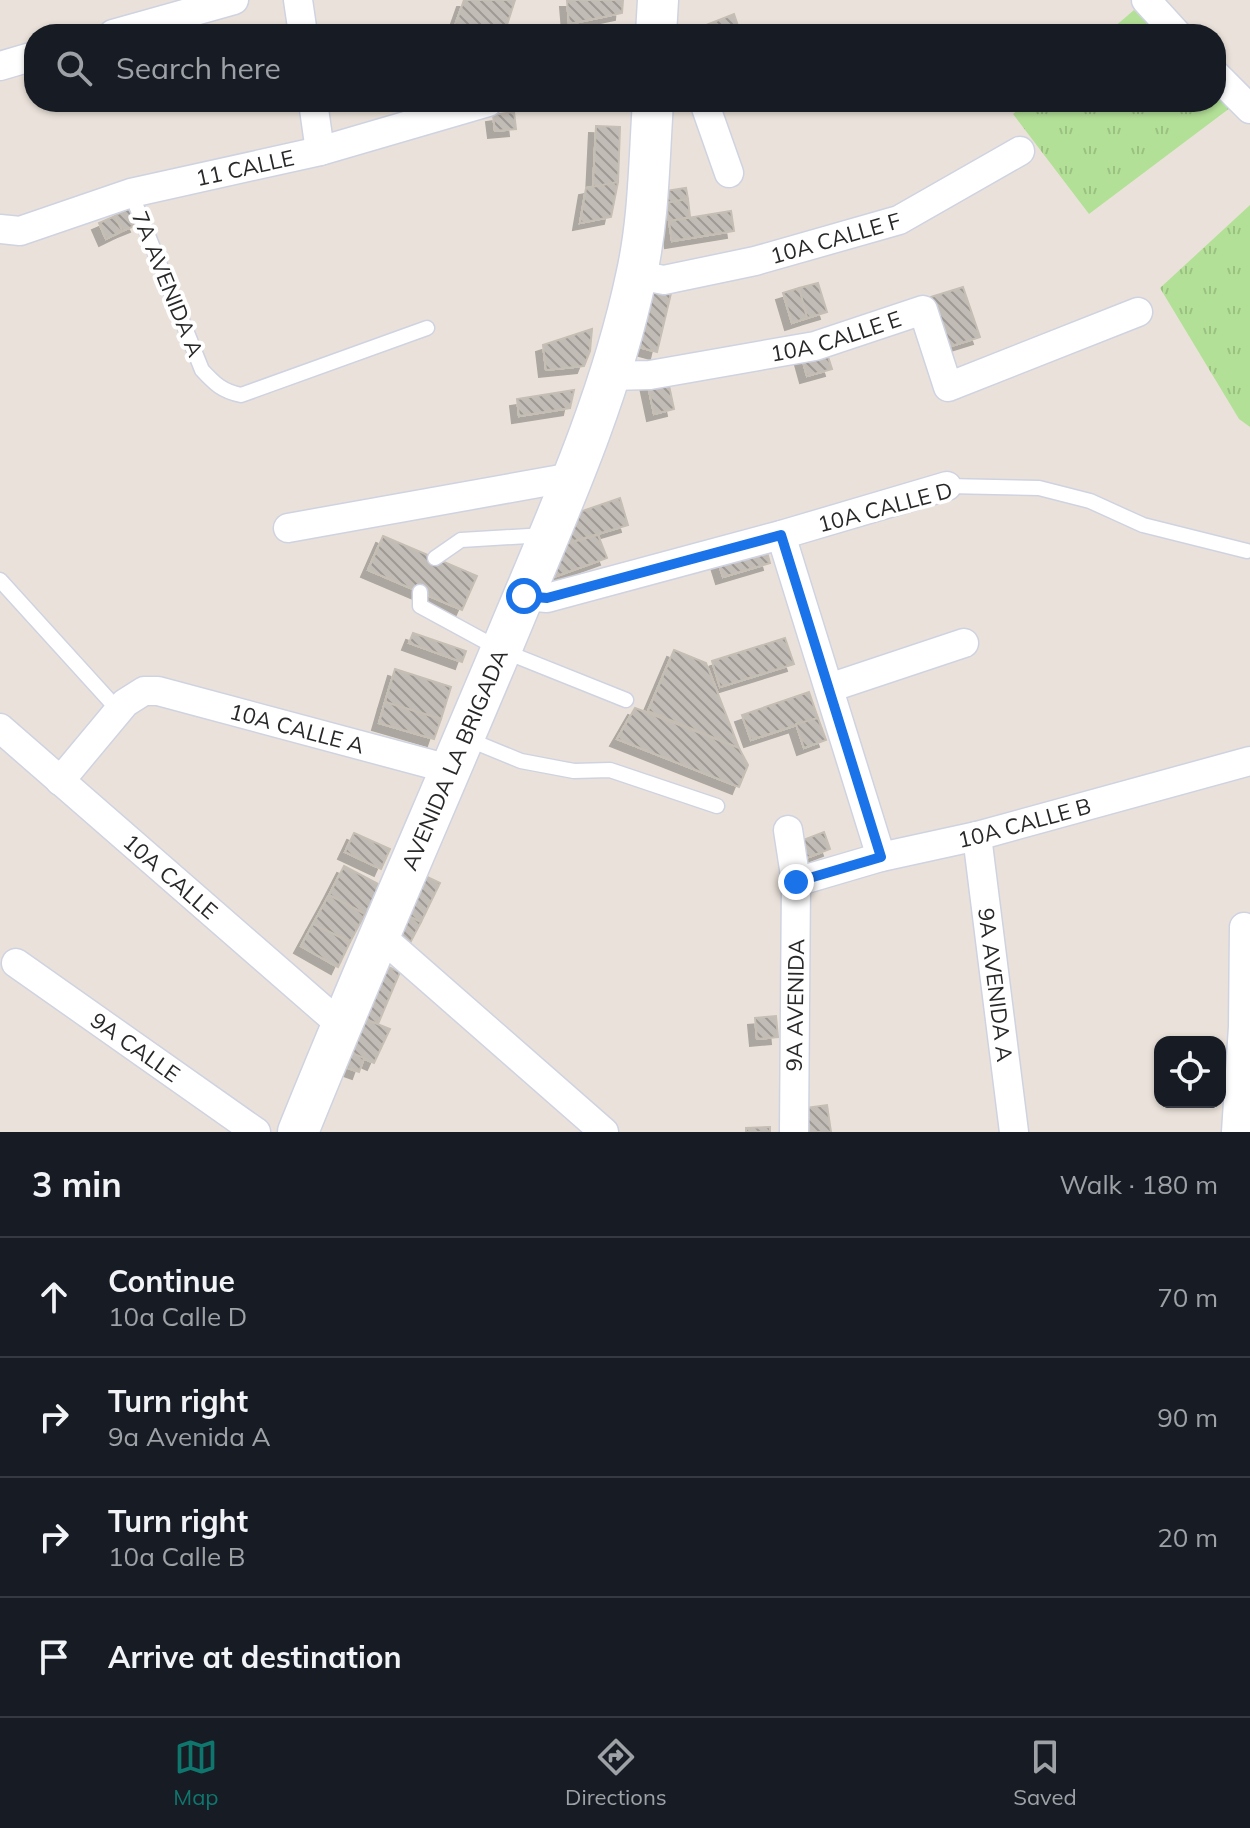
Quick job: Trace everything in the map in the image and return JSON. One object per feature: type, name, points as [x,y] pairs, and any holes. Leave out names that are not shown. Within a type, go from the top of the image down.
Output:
[{"type":"main road","points":[[657,24],[658,0]]},
{"type":"main road","name":"AVENIDA LA BRIGADA","points":[[298,1132],[378,934],[550,535],[610,376],[637,275],[647,201],[652,112]]},
{"type":"street","points":[[149,24],[234,0]]},
{"type":"street","points":[[298,0],[302,24]]},
{"type":"street","points":[[1146,0],[1168,24]]},
{"type":"street","points":[[0,66],[24,59]]},
{"type":"street","points":[[1226,85],[1250,109]]},
{"type":"street","points":[[314,112],[320,151]]},
{"type":"street","name":"11 CALLE","points":[[0,229],[20,231],[131,193],[320,151],[454,112]]},
{"type":"street","points":[[708,112],[729,173]]},
{"type":"street","name":"10A CALLE F","points":[[637,275],[664,280],[695,274],[755,261],[899,220],[1020,151]]},
{"type":"street","name":"10A CALLE E","points":[[610,376],[650,375],[815,346],[923,310],[948,387],[1138,312]]},
{"type":"street","points":[[288,528],[572,477]]},
{"type":"street","name":"10A CALLE D","points":[[524,596],[547,598],[781,535],[947,486]]},
{"type":"street","points":[[781,535],[881,857]]},
{"type":"street","points":[[829,688],[964,643]]},
{"type":"street","name":"10A CALLE A","points":[[119,711],[125,703],[144,691],[158,691],[456,753]]},
{"type":"street","points":[[60,781],[119,711]]},
{"type":"street","name":"10A CALLE","points":[[0,728],[341,1025]]},
{"type":"street","name":"10A CALLE B","points":[[796,882],[1250,761]]},
{"type":"street","name":"9A AVENIDA","points":[[788,830],[796,882],[794,1132]]},
{"type":"street","name":"9A AVENIDA A","points":[[977,836],[1014,1132]]},
{"type":"street","points":[[1236,1132],[1244,1084],[1247,1027],[1244,927]]},
{"type":"street","points":[[378,934],[604,1132]]},
{"type":"street","name":"9A CALLE","points":[[16,963],[256,1132]]},
{"type":"lane","name":"7A AVENIDA A","points":[[131,193],[202,370],[227,392],[241,395],[427,328]]},
{"type":"lane","name":"10A CALLE D","points":[[947,486],[1039,488],[1090,501],[1143,525],[1247,551]]},
{"type":"lane","points":[[435,558],[461,540],[550,535]]},
{"type":"lane","points":[[0,580],[119,711]]},
{"type":"lane","points":[[419,595],[420,606],[501,650],[626,700]]},
{"type":"lane","points":[[456,753],[574,771],[610,770],[717,806]]},
{"type":"green space","points":[[1134,10],[1147,24],[1118,24]]},
{"type":"green space","points":[[1015,112],[1225,112],[1089,214],[1013,114]]},
{"type":"green space","points":[[1250,205],[1250,427],[1239,419],[1160,288]]},
{"type":"building","points":[[464,0],[515,0],[507,24],[456,24]]},
{"type":"building","points":[[567,0],[623,0],[622,13],[569,24]]},
{"type":"building","points":[[734,14],[737,24],[709,24]]},
{"type":"building","points":[[514,112],[516,129],[495,131],[493,115]]},
{"type":"building","points":[[596,126],[620,127],[618,182],[593,187]]},
{"type":"building","points":[[618,182],[611,217],[580,223],[586,188]]},
{"type":"building","points":[[686,188],[688,199],[666,203],[665,191]]},
{"type":"building","points":[[688,199],[690,217],[669,221],[666,203]]},
{"type":"building","points":[[129,208],[137,225],[122,231],[115,216]]},
{"type":"building","points":[[731,211],[734,231],[672,241],[669,221]]},
{"type":"building","points":[[115,216],[122,231],[106,239],[99,223]]},
{"type":"building","points":[[818,283],[827,312],[807,318],[799,288]]},
{"type":"building","points":[[651,284],[673,285],[657,352],[635,346]]},
{"type":"building","points":[[963,287],[980,337],[948,347],[931,297]]},
{"type":"building","points":[[799,288],[807,318],[792,323],[783,293]]},
{"type":"building","points":[[592,329],[590,351],[584,366],[546,370],[543,345]]},
{"type":"building","points":[[824,344],[832,369],[807,376],[800,351]]},
{"type":"building","points":[[667,376],[674,409],[654,414],[647,381]]},
{"type":"building","points":[[574,390],[570,408],[519,416],[517,399]]},
{"type":"building","points":[[620,498],[628,525],[554,547],[568,516]]},
{"type":"building","points":[[598,535],[607,558],[551,578],[554,547]]},
{"type":"building","points":[[383,536],[477,576],[462,610],[368,570]]},
{"type":"building","points":[[767,552],[770,563],[723,577],[718,561]]},
{"type":"building","points":[[413,633],[466,651],[462,662],[409,643]]},
{"type":"building","points":[[785,638],[794,664],[720,687],[712,661]]},
{"type":"building","points":[[674,650],[706,663],[739,748],[648,711]]},
{"type":"building","points":[[395,669],[451,687],[441,719],[385,702]]},
{"type":"building","points":[[809,692],[818,718],[751,740],[742,715]]},
{"type":"building","points":[[385,702],[441,719],[434,739],[379,723]]},
{"type":"building","points":[[635,708],[739,748],[748,765],[739,787],[617,739]]},
{"type":"building","points":[[818,718],[826,740],[804,748],[796,724]]},
{"type":"building","points":[[824,832],[830,849],[804,859],[798,842]]},
{"type":"building","points":[[354,833],[390,849],[381,869],[345,852]]},
{"type":"building","points":[[344,866],[380,885],[365,914],[329,895]]},
{"type":"building","points":[[423,875],[440,883],[421,922],[404,914]]},
{"type":"building","points":[[329,895],[365,914],[350,942],[313,924]]},
{"type":"building","points":[[404,914],[421,922],[409,945],[393,937]]},
{"type":"building","points":[[313,924],[350,942],[338,967],[301,946]]},
{"type":"building","points":[[379,963],[400,972],[378,1024],[357,1016]]},
{"type":"building","points":[[357,1016],[390,1029],[374,1063],[344,1050]]},
{"type":"building","points":[[776,1016],[778,1037],[757,1039],[755,1018]]},
{"type":"building","points":[[344,1050],[364,1058],[359,1072],[339,1065]]},
{"type":"building","points":[[827,1105],[831,1132],[809,1132],[805,1108]]},
{"type":"building","points":[[770,1127],[770,1132],[746,1132],[746,1128]]},
{"type":"route","points":[[524,596],[547,598],[781,535],[881,857],[796,882]]}]
